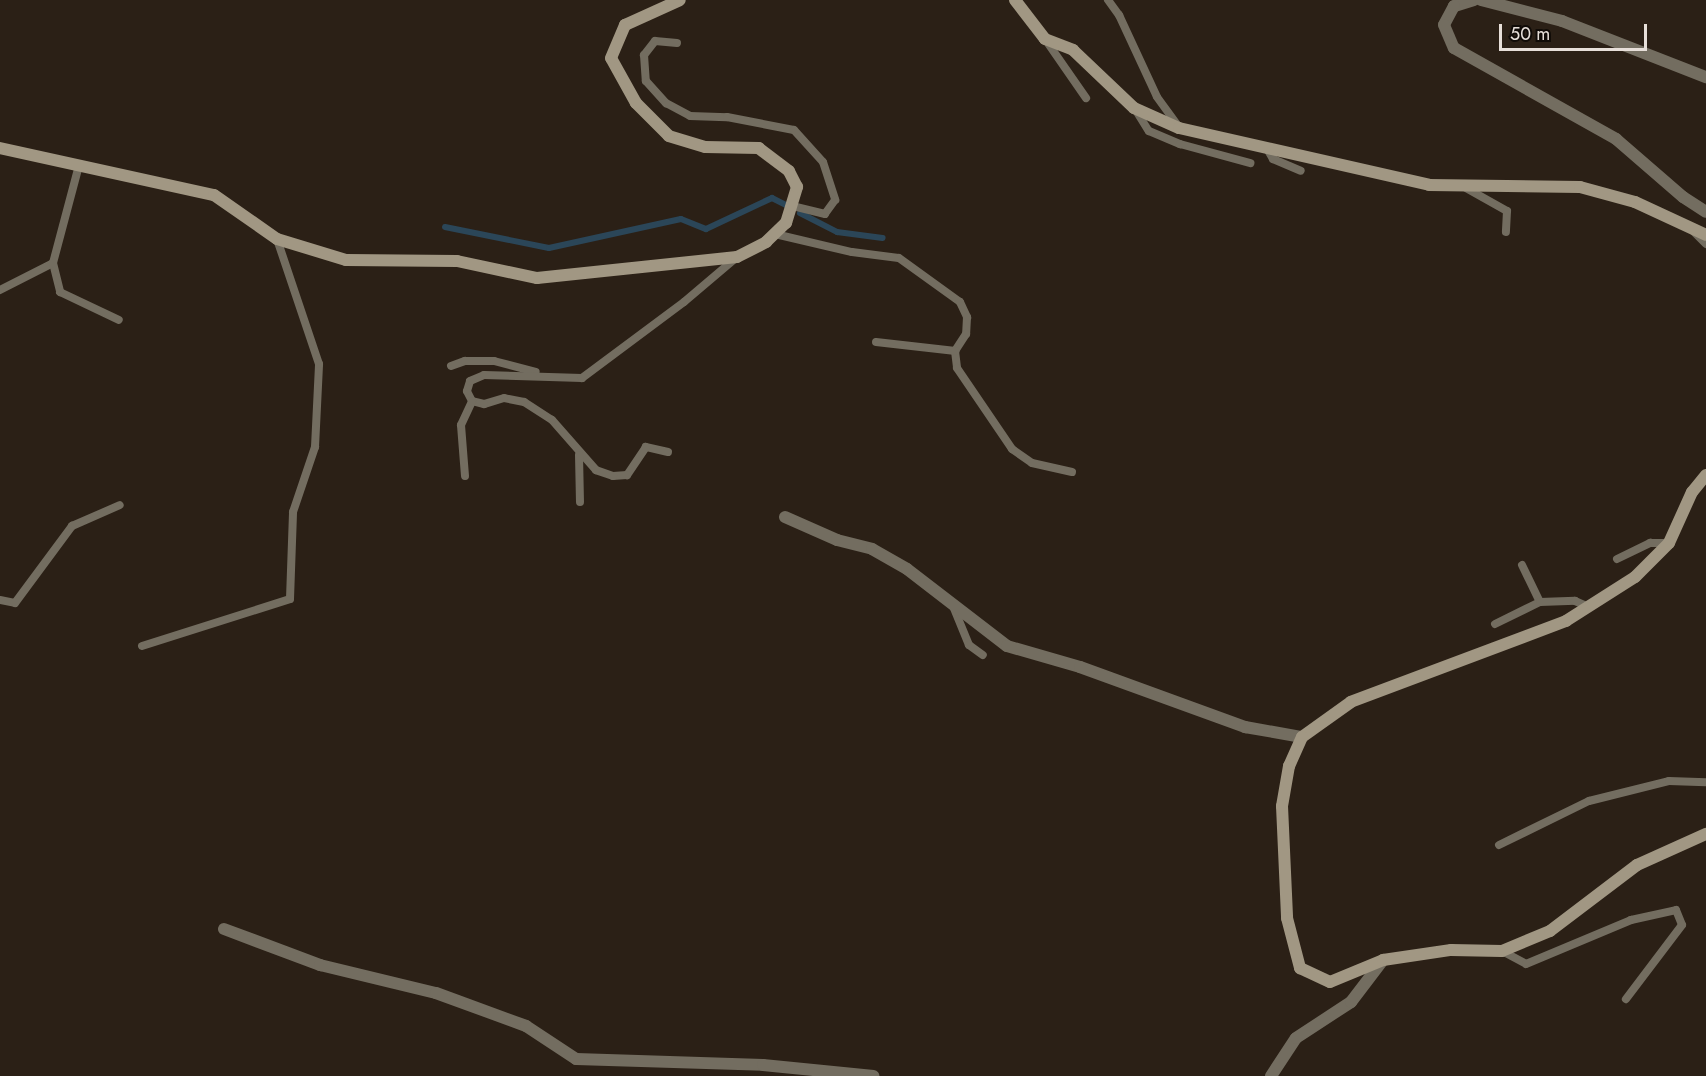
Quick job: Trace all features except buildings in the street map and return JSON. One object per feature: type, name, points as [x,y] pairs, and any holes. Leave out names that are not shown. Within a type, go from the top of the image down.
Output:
[{"type":"street","points":[[0,148],[214,195],[277,239],[346,260],[457,261],[537,278],[737,256],[775,234],[794,206],[797,187],[789,171],[759,148],[705,147],[669,136],[636,103],[621,81],[611,58],[625,25],[680,0]]},
{"type":"street","points":[[1015,0],[1045,39],[1073,50],[1134,108],[1179,128],[1429,185],[1580,187],[1635,202],[1706,235]]},
{"type":"street","points":[[1474,0],[1454,6],[1444,25],[1454,48],[1616,139],[1683,197],[1706,212]]},
{"type":"street","points":[[1481,0],[1562,21],[1706,77]]},
{"type":"street","points":[[1706,475],[1692,492],[1669,543],[1635,577],[1566,621],[1351,702],[1302,737],[1289,765],[1282,806],[1287,918],[1300,968],[1330,982],[1383,960],[1451,950],[1502,951],[1550,932],[1637,865],[1706,834]]},
{"type":"street","points":[[785,517],[837,540],[872,549],[907,568],[1007,646],[1080,667],[1245,727],[1302,737]]},
{"type":"street","points":[[224,929],[320,965],[436,993],[516,1023],[576,1059],[763,1065],[873,1076]]},
{"type":"street","points":[[1271,1076],[1296,1038],[1351,1002],[1383,960]]},
{"type":"lane","points":[[1108,0],[1119,15],[1156,97],[1179,128]]},
{"type":"lane","points":[[1045,39],[1086,98]]},
{"type":"lane","points":[[677,43],[655,41],[644,54],[646,81],[666,103],[690,116],[727,117],[794,130],[823,162],[835,200],[825,214],[794,206]]},
{"type":"lane","points":[[1134,108],[1149,131],[1180,144],[1250,163]]},
{"type":"lane","points":[[1266,147],[1273,159],[1301,171]]},
{"type":"lane","points":[[79,165],[53,263],[60,292],[118,320]]},
{"type":"lane","points":[[1460,186],[1507,211],[1506,232]]},
{"type":"lane","points":[[1688,226],[1706,244]]},
{"type":"lane","points":[[775,234],[852,252],[899,258],[960,302],[967,317],[966,334],[955,351],[957,368],[1012,449],[1032,463],[1072,472]]},
{"type":"lane","points":[[142,646],[290,599],[293,512],[315,447],[319,364],[277,239]]},
{"type":"lane","points":[[668,452],[646,447],[627,475],[613,476],[596,470],[579,455],[552,420],[524,402],[504,398],[484,404],[472,401],[467,391],[470,381],[484,375],[582,378],[684,302],[737,256]]},
{"type":"lane","points":[[0,290],[53,263]]},
{"type":"lane","points":[[876,342],[955,351]]},
{"type":"lane","points":[[452,366],[465,361],[494,361],[551,376]]},
{"type":"lane","points":[[465,476],[461,425],[472,401]]},
{"type":"lane","points":[[579,455],[580,502]]},
{"type":"lane","points":[[0,600],[15,603],[72,526],[120,505]]},
{"type":"lane","points":[[1617,559],[1650,543],[1669,543]]},
{"type":"lane","points":[[1522,565],[1540,602]]},
{"type":"lane","points":[[1495,624],[1540,602],[1567,600],[1587,606]]},
{"type":"lane","points":[[952,603],[969,645],[983,655]]},
{"type":"lane","points":[[1499,844],[1589,801],[1669,781],[1706,782]]},
{"type":"lane","points":[[1502,951],[1526,964],[1631,920],[1676,910],[1682,924],[1626,999]]},
{"type":"waterway","points":[[445,227],[549,248],[681,219],[706,229],[772,198],[788,206]]},
{"type":"waterway","points":[[800,213],[837,232],[883,238]]}]
